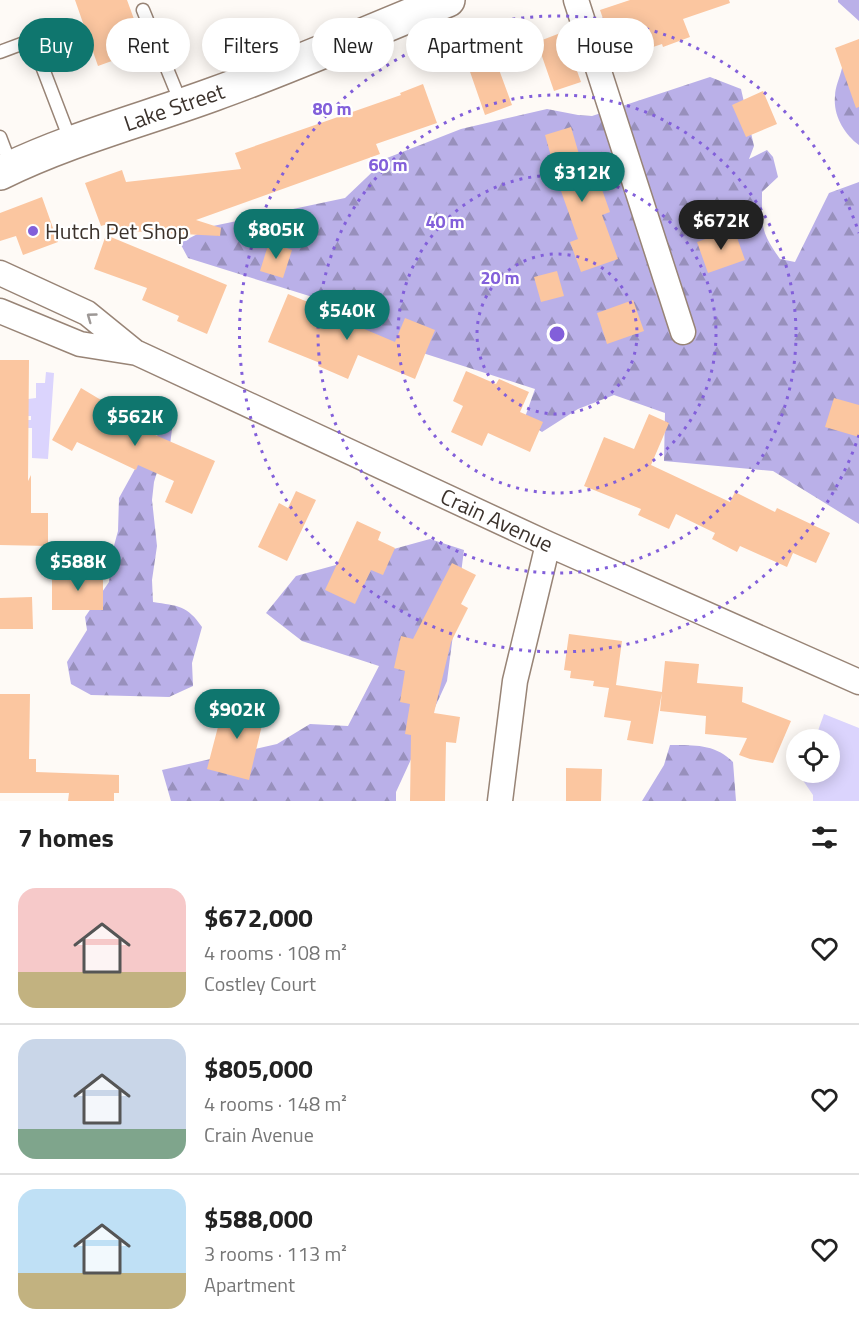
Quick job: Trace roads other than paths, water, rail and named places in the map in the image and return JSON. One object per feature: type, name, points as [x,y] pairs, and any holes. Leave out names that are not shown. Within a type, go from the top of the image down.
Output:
[{"type":"street","name":"Lake Street","points":[[5,170],[72,143],[215,94],[448,0]]},
{"type":"street","points":[[576,0],[683,332]]},
{"type":"street","name":"Crain Avenue","points":[[0,273],[87,313],[137,353],[548,544],[859,682]]},
{"type":"street","name":"Crain Avenue","points":[[0,311],[80,344],[137,353]]},
{"type":"street","points":[[500,801],[515,681],[548,544]]},
{"type":"lane","points":[[143,10],[181,105]]},
{"type":"lane","points":[[0,52],[32,40],[72,143]]},
{"type":"lane","points":[[0,137],[5,170]]},
{"type":"place","name":"Hutch Pet Shop","points":[[33,231]]}]
